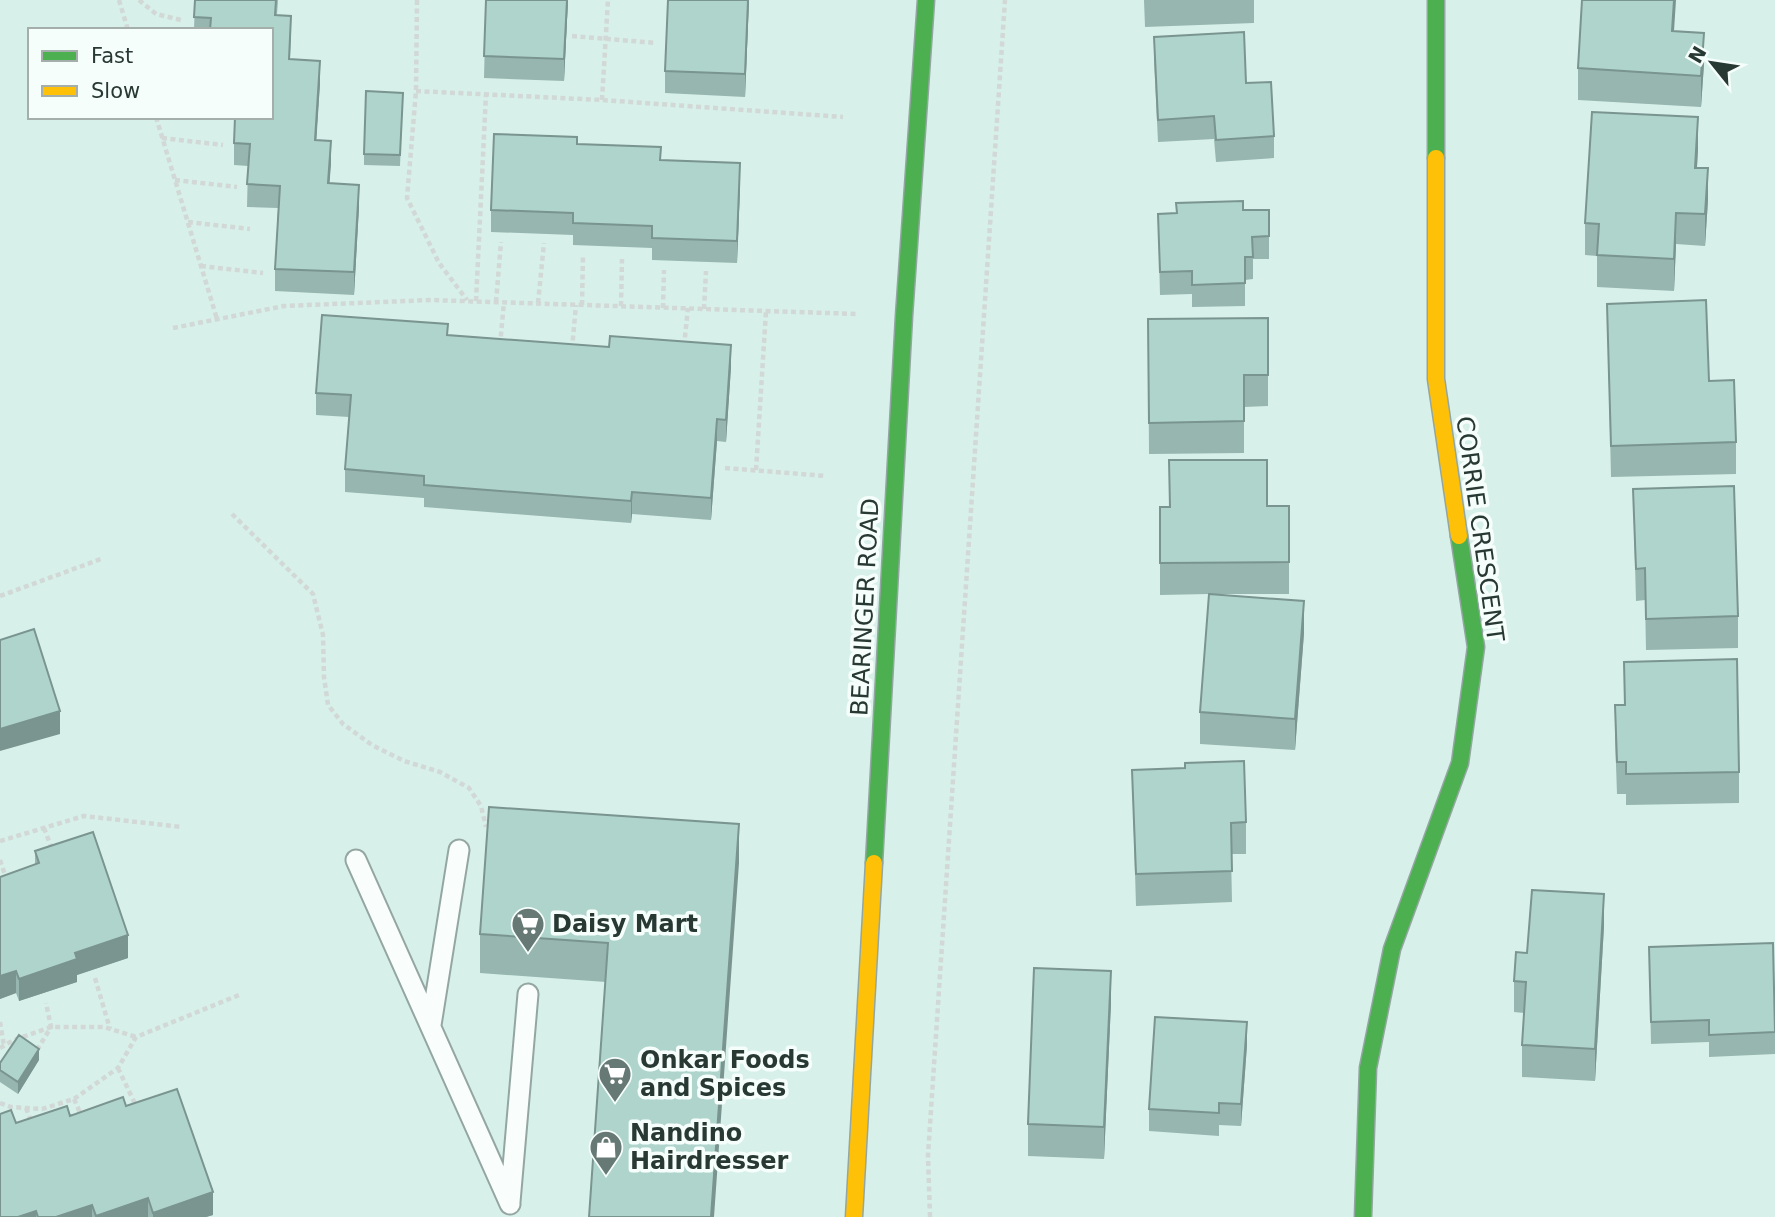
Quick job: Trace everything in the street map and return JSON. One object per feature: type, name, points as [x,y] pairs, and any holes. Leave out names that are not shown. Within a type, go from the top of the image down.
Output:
[{"type":"street","name":"BEARINGER ROAD","points":[[854,1217],[904,316],[926,0]]},
{"type":"street","name":"CORRIE CRESCENT","points":[[1363,1217],[1368,1068],[1392,949],[1460,763],[1476,647],[1436,379],[1436,0]]},
{"type":"lane","points":[[430,1026],[459,850]]},
{"type":"lane","points":[[356,860],[509,1211]]},
{"type":"lane","points":[[509,1211],[528,994]]},
{"type":"path","points":[[119,0],[127,28]]},
{"type":"path","points":[[139,0],[156,14],[181,20]]},
{"type":"path","points":[[417,0],[416,91],[407,198],[439,263],[467,301]]},
{"type":"path","points":[[601,100],[607,0]]},
{"type":"path","points":[[930,1217],[928,1155],[1005,0]]},
{"type":"path","points":[[572,36],[656,43]]},
{"type":"path","points":[[416,91],[601,100],[843,117]]},
{"type":"path","points":[[476,301],[486,94]]},
{"type":"path","points":[[157,119],[218,319]]},
{"type":"path","points":[[162,138],[223,145]]},
{"type":"path","points":[[175,180],[237,187]]},
{"type":"path","points":[[188,222],[250,229]]},
{"type":"path","points":[[496,302],[501,242]]},
{"type":"path","points":[[538,303],[544,243]]},
{"type":"path","points":[[572,353],[583,255]]},
{"type":"path","points":[[621,259],[621,306]]},
{"type":"path","points":[[201,266],[263,273]]},
{"type":"path","points":[[663,308],[664,270]]},
{"type":"path","points":[[704,309],[706,271]]},
{"type":"path","points":[[173,328],[284,306],[431,300],[904,316]]},
{"type":"path","points":[[500,349],[504,302]]},
{"type":"path","points":[[683,357],[688,308]]},
{"type":"path","points":[[756,471],[766,311]]},
{"type":"path","points":[[725,468],[826,476]]},
{"type":"path","points":[[232,514],[313,594],[323,635],[328,705],[343,724],[372,745],[404,761],[440,772],[469,788],[481,806],[488,833],[459,850]]},
{"type":"path","points":[[0,596],[101,559]]},
{"type":"path","points":[[0,841],[83,816],[182,827]]},
{"type":"path","points":[[44,828],[55,856]]},
{"type":"path","points":[[0,860],[9,885]]},
{"type":"path","points":[[95,978],[110,1029]]},
{"type":"path","points":[[0,1104],[42,1109],[74,1099],[118,1068],[136,1037],[239,995]]},
{"type":"path","points":[[37,1051],[51,1027],[46,1003]]},
{"type":"path","points":[[0,1023],[2,1047],[51,1027],[104,1027],[136,1037]]},
{"type":"path","points":[[118,1068],[138,1112]]},
{"type":"path","points":[[74,1099],[85,1125]]},
{"type":"path","points":[[26,1108],[34,1130]]},
{"type":"building","points":[[195,0],[276,0],[275,15],[291,16],[289,59],[320,61],[315,140],[331,141],[328,183],[359,185],[354,272],[275,269],[280,186],[247,184],[250,144],[234,143],[235,119],[273,119],[273,28],[210,28],[211,18],[194,17]]},
{"type":"building","points":[[486,0],[567,0],[564,59],[484,56]]},
{"type":"building","points":[[668,0],[748,0],[745,74],[665,71]]},
{"type":"building","points":[[1582,0],[1674,0],[1672,31],[1704,33],[1701,76],[1578,68]]},
{"type":"building","points":[[1244,32],[1246,83],[1271,82],[1274,136],[1216,140],[1214,116],[1158,120],[1154,37]]},
{"type":"building","points":[[366,91],[403,93],[400,155],[364,154]]},
{"type":"building","points":[[1592,112],[1698,117],[1695,168],[1708,168],[1705,214],[1676,213],[1674,259],[1597,255],[1599,224],[1585,223]]},
{"type":"building","points":[[494,134],[577,137],[577,144],[661,147],[660,160],[740,163],[737,241],[652,238],[652,226],[573,223],[573,213],[491,210]]},
{"type":"building","points":[[1243,201],[1243,210],[1269,210],[1269,236],[1252,237],[1253,257],[1245,257],[1245,283],[1192,285],[1192,271],[1160,272],[1158,214],[1177,213],[1176,203]]},
{"type":"building","points":[[1706,300],[1709,381],[1734,380],[1736,442],[1611,446],[1607,304]]},
{"type":"building","points":[[322,315],[448,324],[447,335],[609,347],[610,336],[731,345],[726,420],[717,419],[711,498],[632,492],[631,501],[424,485],[424,476],[345,469],[351,395],[316,393]]},
{"type":"building","points":[[1268,318],[1268,375],[1244,375],[1244,421],[1149,423],[1148,319]]},
{"type":"building","points":[[1169,460],[1267,460],[1267,506],[1289,506],[1289,562],[1160,563],[1160,507],[1170,507]]},
{"type":"building","points":[[1734,486],[1738,616],[1646,619],[1645,568],[1636,569],[1633,489]]},
{"type":"building","points":[[1209,594],[1304,601],[1295,719],[1200,712]]},
{"type":"building","points":[[34,629],[60,711],[0,729],[0,640]]},
{"type":"building","points":[[1737,659],[1739,772],[1626,774],[1626,762],[1617,762],[1615,705],[1625,705],[1624,662]]},
{"type":"building","points":[[1244,761],[1246,822],[1231,823],[1232,871],[1136,874],[1132,770],[1185,768],[1185,763]]},
{"type":"building","points":[[489,807],[739,824],[711,1217],[589,1217],[608,943],[480,934]]},
{"type":"building","points":[[93,832],[128,935],[75,953],[77,959],[19,979],[16,971],[0,976],[0,877],[39,863],[35,851]]},
{"type":"building","points":[[1532,890],[1604,894],[1595,1049],[1522,1045],[1526,982],[1514,981],[1516,952],[1527,953]]},
{"type":"building","points":[[1773,943],[1775,1032],[1709,1035],[1709,1020],[1651,1022],[1649,947]]},
{"type":"building","points":[[1034,968],[1111,971],[1104,1127],[1028,1124]]},
{"type":"building","points":[[1155,1017],[1247,1022],[1241,1104],[1219,1103],[1219,1113],[1149,1109]]},
{"type":"building","points":[[19,1035],[39,1049],[18,1082],[0,1070],[0,1063]]},
{"type":"building","points":[[177,1089],[213,1192],[153,1213],[148,1198],[96,1216],[92,1205],[56,1217],[38,1217],[36,1211],[18,1217],[0,1217],[0,1114],[11,1110],[16,1123],[67,1106],[70,1116],[123,1097],[126,1106]]},
{"type":"traffic: fast","points":[[874,863],[904,316],[926,0]]},
{"type":"traffic: fast","points":[[1436,0],[1436,158]]},
{"type":"traffic: fast","points":[[1363,1217],[1368,1068],[1392,949],[1460,763],[1476,647],[1459,536]]},
{"type":"traffic: slow","points":[[1436,158],[1436,379],[1459,536]]},
{"type":"traffic: slow","points":[[854,1217],[874,863]]},
{"type":"place","name":"Daisy Mart","points":[[528,954]]},
{"type":"place","name":"Onkar Foods and Spices","points":[[615,1104]]},
{"type":"place","name":"Nandino Hairdresser","points":[[606,1177]]}]
